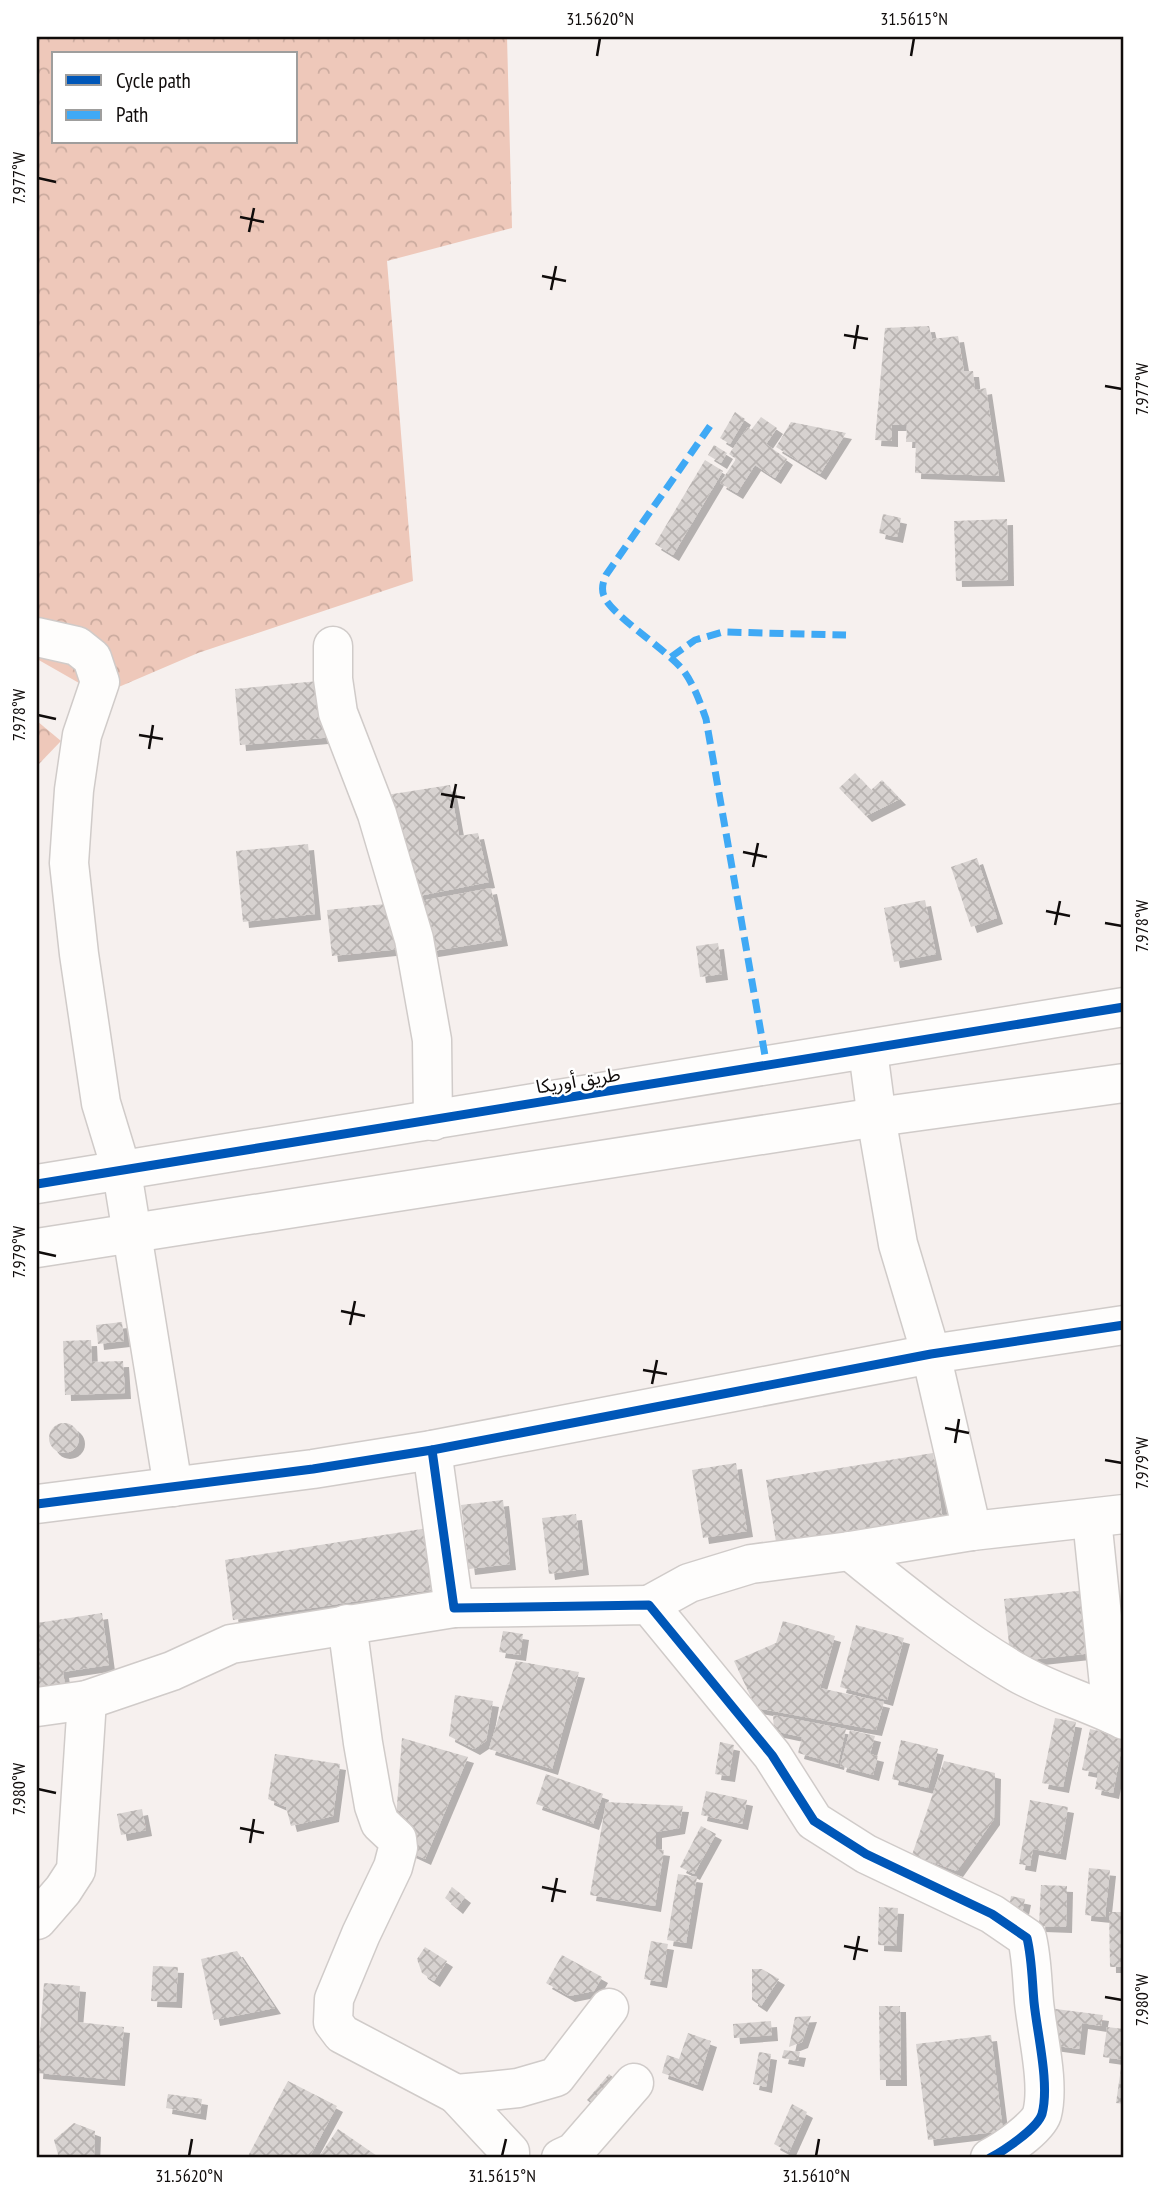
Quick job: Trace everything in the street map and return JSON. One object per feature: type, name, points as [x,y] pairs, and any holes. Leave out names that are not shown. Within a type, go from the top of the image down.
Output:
[{"type":"street","points":[[37,637],[76,646],[92,659],[100,682],[82,736],[74,790],[69,863],[79,954],[101,1103],[122,1172],[173,1487]]},
{"type":"street","points":[[332,646],[338,713],[377,814],[414,939],[432,1040],[433,1121]]},
{"type":"street","name":"طريق أوريكا","points":[[37,1184],[869,1051],[1124,1007]]},
{"type":"street","points":[[869,1051],[898,1244],[930,1354],[972,1531]]},
{"type":"street","points":[[37,1248],[877,1117],[1124,1083]]},
{"type":"street","points":[[37,1504],[313,1469],[432,1450],[930,1354],[1124,1325]]},
{"type":"street","points":[[432,1450],[454,1608]]},
{"type":"street","points":[[37,1707],[88,1700],[172,1671],[231,1644],[454,1608],[649,1605],[689,1583],[751,1564],[972,1531],[1108,1517],[1118,1717],[1018,1673],[958,1636],[850,1551]]},
{"type":"street","points":[[649,1605],[772,1755],[814,1821],[866,1854],[992,1914],[1027,1938],[1032,1960],[1042,2063],[1041,2116],[1026,2133],[990,2158]]},
{"type":"street","points":[[347,1624],[374,1806],[380,1823],[397,1839],[398,1848],[393,1867],[334,1999],[333,2022],[342,2034],[456,2094],[519,2156]]},
{"type":"street","points":[[37,1920],[76,1870],[88,1700]]},
{"type":"street","points":[[456,2094],[518,2088],[555,2077],[609,2008]]},
{"type":"street","points":[[561,2158],[574,2152],[634,2083]]},
{"type":"green space","points":[[37,37],[507,37],[512,228],[387,261],[413,581],[198,653],[100,695],[37,659]]},
{"type":"green space","points":[[37,721],[61,741],[37,766]]},
{"type":"building","points":[[929,326],[932,339],[958,336],[964,371],[973,371],[975,390],[986,388],[999,476],[915,473],[916,442],[906,442],[907,425],[892,425],[892,441],[875,440],[885,328]]},
{"type":"building","points":[[735,412],[745,419],[730,444],[720,438]]},
{"type":"building","points":[[761,417],[777,428],[766,444],[787,459],[775,478],[755,465],[737,493],[720,483],[736,459],[729,454],[748,427],[751,430]]},
{"type":"building","points":[[791,422],[846,433],[820,474],[776,447]]},
{"type":"building","points":[[714,445],[727,453],[721,463],[708,455]]},
{"type":"building","points":[[705,460],[723,471],[673,555],[655,544]]},
{"type":"building","points":[[883,514],[901,518],[897,537],[879,533]]},
{"type":"building","points":[[1007,519],[1008,580],[956,581],[954,521]]},
{"type":"building","points":[[329,680],[334,737],[240,745],[235,689]]},
{"type":"building","points":[[855,773],[871,790],[882,780],[900,799],[866,816],[839,788]]},
{"type":"building","points":[[450,785],[459,836],[478,833],[489,882],[414,897],[380,796]]},
{"type":"building","points":[[308,844],[315,914],[243,922],[236,851]]},
{"type":"building","points":[[977,858],[997,918],[971,927],[951,867]]},
{"type":"building","points":[[491,888],[502,940],[420,953],[415,902]]},
{"type":"building","points":[[925,900],[936,954],[894,962],[884,908]]},
{"type":"building","points":[[395,903],[400,949],[332,956],[327,910]]},
{"type":"building","points":[[718,943],[722,974],[700,977],[696,946]]},
{"type":"building","points":[[122,1322],[124,1341],[98,1344],[96,1325]]},
{"type":"building","points":[[91,1340],[92,1362],[123,1361],[125,1393],[65,1395],[63,1341]]},
{"type":"building","points":[[64,1423],[75,1427],[79,1438],[75,1449],[64,1453],[53,1449],[49,1438],[53,1427]]},
{"type":"building","points":[[933,1453],[943,1521],[777,1548],[766,1480]]},
{"type":"building","points":[[736,1463],[747,1531],[703,1538],[692,1470]]},
{"type":"building","points":[[503,1500],[510,1564],[469,1569],[461,1505]]},
{"type":"building","points":[[576,1514],[583,1569],[549,1574],[542,1518]]},
{"type":"building","points":[[428,1528],[437,1589],[233,1620],[225,1560]]},
{"type":"building","points":[[1086,1590],[1093,1653],[1011,1662],[1004,1599]]},
{"type":"building","points":[[102,1613],[109,1665],[63,1672],[65,1685],[37,1689],[37,1623]]},
{"type":"building","points":[[783,1621],[835,1636],[820,1688],[884,1702],[876,1730],[756,1708],[734,1661],[776,1643]]},
{"type":"building","points":[[856,1625],[904,1638],[887,1700],[840,1687]]},
{"type":"building","points":[[503,1631],[523,1634],[520,1655],[499,1652]]},
{"type":"building","points":[[516,1661],[579,1672],[552,1769],[489,1749]]},
{"type":"building","points":[[455,1695],[493,1701],[486,1741],[474,1749],[449,1736]]},
{"type":"building","points":[[773,1715],[846,1729],[838,1764],[798,1753],[802,1737],[774,1731]]},
{"type":"building","points":[[1055,1718],[1076,1722],[1063,1787],[1042,1783]]},
{"type":"building","points":[[1090,1729],[1124,1736],[1113,1793],[1095,1789],[1098,1773],[1082,1770]]},
{"type":"building","points":[[850,1730],[875,1736],[870,1754],[878,1756],[873,1775],[840,1766]]},
{"type":"building","points":[[402,1738],[468,1757],[425,1859],[410,1852],[396,1819]]},
{"type":"building","points":[[901,1740],[938,1749],[928,1788],[892,1779]]},
{"type":"building","points":[[720,1742],[734,1745],[729,1776],[715,1774]]},
{"type":"building","points":[[275,1754],[340,1764],[333,1816],[291,1826],[286,1807],[268,1799]]},
{"type":"building","points":[[944,1761],[995,1773],[994,1819],[957,1871],[912,1855]]},
{"type":"building","points":[[546,1774],[603,1794],[593,1824],[536,1804]]},
{"type":"building","points":[[706,1791],[747,1800],[742,1824],[701,1815]]},
{"type":"building","points":[[1030,1800],[1068,1807],[1060,1854],[1033,1849],[1030,1866],[1019,1864]]},
{"type":"building","points":[[606,1802],[683,1806],[679,1828],[656,1832],[656,1849],[664,1850],[655,1906],[590,1895]]},
{"type":"building","points":[[142,1809],[146,1830],[121,1835],[117,1814]]},
{"type":"building","points":[[701,1826],[716,1834],[694,1874],[680,1867]]},
{"type":"building","points":[[1089,1868],[1110,1870],[1105,1917],[1085,1915]]},
{"type":"building","points":[[678,1874],[697,1877],[686,1943],[667,1940]]},
{"type":"building","points":[[1041,1885],[1067,1886],[1066,1927],[1039,1926]]},
{"type":"building","points":[[452,1887],[465,1897],[457,1908],[445,1898]]},
{"type":"building","points":[[1011,1896],[1025,1899],[1022,1914],[1008,1912]]},
{"type":"building","points":[[879,1907],[898,1908],[896,1946],[878,1945]]},
{"type":"building","points":[[1109,1912],[1124,1912],[1124,1967],[1110,1967]]},
{"type":"building","points":[[651,1941],[668,1944],[661,1982],[644,1979]]},
{"type":"building","points":[[425,1947],[447,1961],[434,1981],[422,1973],[417,1959]]},
{"type":"building","points":[[237,1951],[275,2008],[214,2020],[201,1959]]},
{"type":"building","points":[[562,1955],[602,1977],[594,1991],[569,1996],[546,1983]]},
{"type":"building","points":[[153,1966],[178,1967],[176,2002],[151,2001]]},
{"type":"building","points":[[752,1969],[762,1969],[779,1979],[761,2006],[752,2000]]},
{"type":"building","points":[[44,1983],[80,1986],[77,2022],[124,2027],[119,2080],[37,2073]]},
{"type":"building","points":[[879,2006],[900,2006],[901,2080],[880,2080]]},
{"type":"building","points":[[1048,2008],[1103,2015],[1101,2026],[1082,2023],[1079,2049],[1043,2044]]},
{"type":"building","points":[[811,2016],[802,2042],[789,2047],[795,2017]]},
{"type":"building","points":[[771,2021],[772,2035],[734,2038],[733,2024]]},
{"type":"building","points":[[1107,2027],[1124,2029],[1124,2060],[1103,2057]]},
{"type":"building","points":[[688,2033],[711,2041],[697,2085],[662,2073],[667,2055],[679,2059]]},
{"type":"building","points":[[991,2035],[1003,2131],[928,2140],[916,2044]]},
{"type":"building","points":[[784,2050],[800,2052],[798,2061],[782,2058]]},
{"type":"building","points":[[759,2052],[771,2054],[766,2087],[753,2084]]},
{"type":"building","points":[[1124,2061],[1124,2104],[1116,2103]]},
{"type":"building","points":[[609,2074],[630,2091],[608,2118],[587,2100]]},
{"type":"building","points":[[288,2081],[337,2106],[309,2158],[247,2158]]},
{"type":"building","points":[[168,2094],[202,2099],[200,2114],[166,2108]]},
{"type":"building","points":[[792,2104],[807,2112],[789,2152],[774,2144]]},
{"type":"building","points":[[74,2123],[95,2131],[94,2158],[59,2158],[54,2140]]},
{"type":"building","points":[[338,2129],[380,2158],[318,2158]]},
{"type":"marked path","points":[[710,426],[606,575],[603,591],[608,604],[683,670],[694,688],[706,719],[767,1067]]},
{"type":"marked path","points":[[671,657],[695,640],[723,632],[846,635]]},
{"type":"cycle path","points":[[37,1184],[1124,1007]]},
{"type":"cycle path","points":[[37,1504],[313,1469],[432,1450],[931,1354],[1124,1325]]},
{"type":"cycle path","points":[[432,1450],[454,1608],[649,1605],[772,1755],[814,1821],[866,1854],[992,1914],[1027,1938],[1044,2074],[1042,2114],[1027,2133],[990,2158]]}]
